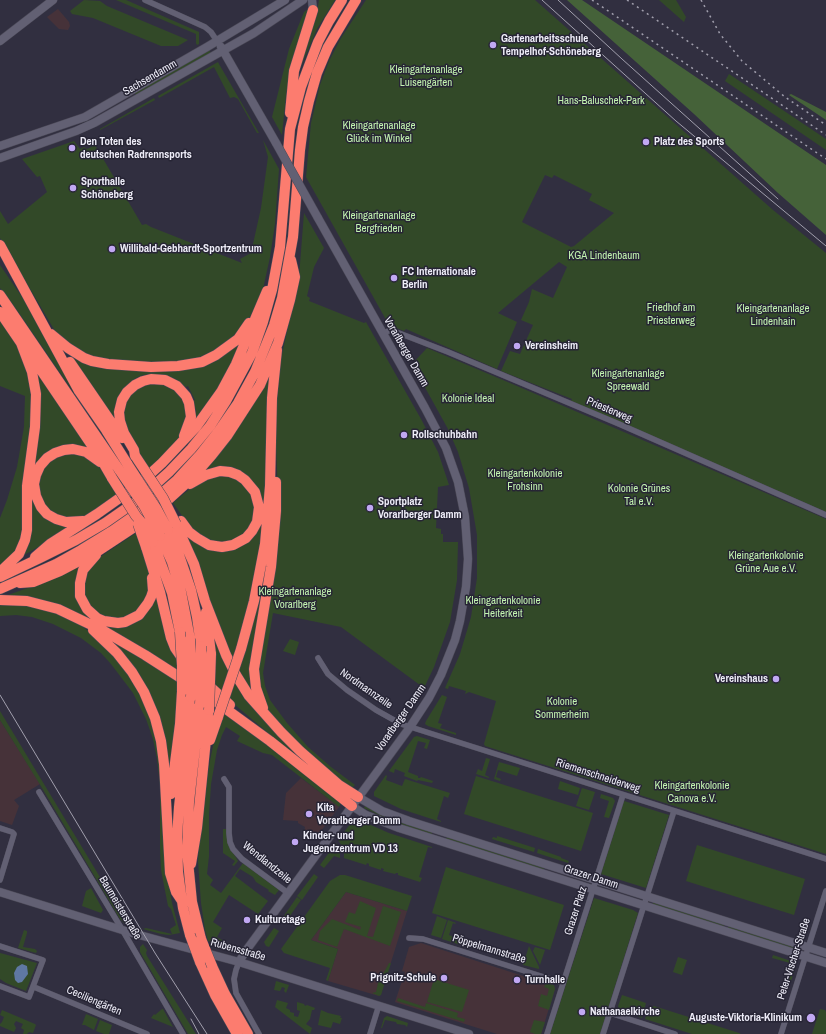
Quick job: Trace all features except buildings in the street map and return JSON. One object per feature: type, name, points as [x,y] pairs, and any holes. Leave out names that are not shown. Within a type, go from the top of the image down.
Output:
[{"type":"highway","points":[[290,128],[308,66],[328,21],[342,0]]},
{"type":"highway","points":[[0,589],[56,564],[112,531],[145,508],[176,480],[218,432],[238,403],[255,372],[274,325],[282,298],[290,256],[303,127],[317,73],[328,47],[356,0]]},
{"type":"highway","points":[[0,577],[76,540],[138,500],[169,472],[191,449],[210,426],[226,402],[252,353],[268,306],[278,263],[290,128],[289,110],[294,71],[313,5]]},
{"type":"highway","points":[[0,244],[79,391],[106,430],[144,506],[159,556],[172,592],[180,632],[182,691],[180,724],[168,818]]},
{"type":"highway","points":[[16,582],[29,584],[44,578],[106,546],[148,518],[180,490],[200,469],[227,436],[260,385],[278,343],[295,277],[290,256]]},
{"type":"highway","points":[[24,566],[50,544],[97,514],[138,485],[162,463],[196,427],[221,392],[236,364],[278,263]]},
{"type":"highway","points":[[0,295],[124,468]]},
{"type":"highway","points":[[47,331],[68,348],[92,361],[108,364],[151,367],[178,366],[202,362],[228,347],[238,339],[259,310]]},
{"type":"highway","points":[[0,312],[101,459],[136,516],[172,562],[181,592],[190,639],[192,668],[191,697],[177,829],[178,872],[182,901],[190,935],[215,995],[236,1034]]},
{"type":"highway","points":[[0,572],[19,554],[25,540],[27,530],[27,486],[35,427],[36,394],[32,372],[21,343]]},
{"type":"highway","points":[[205,757],[241,649],[254,601],[264,544],[270,486],[272,398],[278,343]]},
{"type":"highway","points":[[56,347],[78,373],[163,498],[168,502],[179,522],[205,601],[226,655],[236,676],[254,703],[312,762],[339,785],[358,797]]},
{"type":"highway","points":[[136,457],[134,450],[124,433],[120,421],[120,412],[122,400],[127,392],[135,385],[143,381],[151,379],[165,380],[177,386],[186,396],[189,403],[191,418],[186,434],[179,444]]},
{"type":"highway","points":[[267,716],[257,692],[254,669],[269,585],[276,511],[275,442],[272,420]]},
{"type":"highway","points":[[97,514],[77,522],[66,522],[56,519],[47,514],[39,503],[35,493],[35,480],[40,466],[47,458],[54,453],[64,450],[73,449],[86,452],[98,459],[106,468]]},
{"type":"highway","points":[[179,522],[189,532],[203,542],[215,546],[228,546],[240,542],[252,531],[257,522],[259,506],[251,486],[245,480],[230,472],[212,472],[180,490]]},
{"type":"highway","points":[[106,546],[86,565],[81,576],[80,590],[83,603],[91,614],[111,623],[118,623],[132,619],[139,615],[148,603],[153,592],[155,542]]},
{"type":"highway","points":[[155,542],[177,549],[191,590],[197,617],[200,646],[200,704],[188,815],[188,875],[192,902],[201,939],[212,966],[225,994],[248,1034]]},
{"type":"highway","points":[[155,542],[160,592],[175,648],[195,674],[264,733],[270,741]]},
{"type":"highway","points":[[0,600],[21,600],[39,603],[58,609],[113,636],[175,674],[270,741],[352,806]]},
{"type":"highway","points":[[188,875],[197,828],[209,710],[211,654],[205,601]]},
{"type":"highway","points":[[84,622],[122,659],[140,685],[152,708],[158,725],[164,764],[170,873],[176,892],[182,901]]},
{"type":"main road","points":[[0,40],[53,0]]},
{"type":"main road","name":"Sachsendamm","points":[[0,146],[96,111],[285,0]]},
{"type":"main road","name":"Sachsendamm","points":[[0,158],[76,131],[99,121],[260,29],[303,0]]},
{"type":"main road","name":"Vorarlberger Damm","points":[[217,41],[437,428],[458,482],[465,517],[468,559],[466,587],[458,631],[436,687],[410,727],[239,962]]},
{"type":"main road","points":[[72,121],[76,131]]},
{"type":"main road","points":[[11,142],[15,152]]},
{"type":"main road","name":"Grazer Damm","points":[[358,797],[391,815],[826,953]]},
{"type":"main road","name":"Grazer Damm","points":[[352,806],[366,815],[388,824],[826,963]]},
{"type":"main road","points":[[438,840],[440,831]]},
{"type":"main road","name":"Rubensstraße","points":[[0,892],[123,931],[239,962],[469,1034]]},
{"type":"street","points":[[144,0],[205,26],[217,41]]},
{"type":"street","name":"Priesterweg","points":[[383,333],[391,330],[441,349],[826,515]]},
{"type":"street","name":"Nordmannzeile","points":[[318,658],[328,674],[351,693],[389,718],[410,727]]},
{"type":"street","name":"Riemenschneiderweg","points":[[410,727],[826,859]]},
{"type":"street","name":"Wendlandzeile","points":[[224,779],[229,787],[230,842],[242,859],[288,893]]},
{"type":"street","name":"Baumeisterstraße","points":[[39,792],[123,931],[182,1033]]},
{"type":"street","name":"Grazer Platz","points":[[547,1034],[623,795]]},
{"type":"street","points":[[603,1034],[674,811]]},
{"type":"street","points":[[0,828],[14,834],[0,880]]},
{"type":"street","name":"Peter-Vischer-Straße","points":[[781,1034],[826,891]]},
{"type":"street","name":"Pöppelmannstraße","points":[[409,938],[423,939],[563,983]]},
{"type":"street","points":[[0,946],[43,960],[29,997],[0,986]]},
{"type":"street","points":[[239,962],[234,979],[236,993],[259,1034]]},
{"type":"street","name":"Ceciliengärten","points":[[34,986],[147,1034]]},
{"type":"street","points":[[370,1034],[379,1005]]},
{"type":"street","points":[[610,1013],[675,1034]]},
{"type":"shaded area","points":[[58,9],[69,22],[70,26],[68,30],[59,29],[47,17]]},
{"type":"shaded area","points":[[0,720],[40,784],[14,800],[19,806],[12,825],[0,821]]},
{"type":"shaded area","name":"Kita Vorarlberger Damm","points":[[301,778],[339,807],[315,839],[304,832],[305,827],[298,823],[298,821],[283,820],[286,793]]},
{"type":"shaded area","points":[[346,892],[407,911],[381,994],[379,996],[328,981],[338,949],[311,940]]},
{"type":"shaded area","points":[[421,943],[554,986],[555,989],[541,1034],[497,1034],[395,1002],[405,972],[402,971],[409,947]]},
{"type":"green space","points":[[84,0],[100,1],[107,6],[188,40],[178,46],[161,46],[93,18],[72,14],[70,11]]},
{"type":"green space","points":[[116,0],[126,0],[199,32],[199,44],[197,45],[196,43],[196,34]]},
{"type":"green space","points":[[319,0],[335,0],[317,29],[297,76],[302,52]]},
{"type":"green space","points":[[366,0],[535,0],[773,210],[826,253],[826,512],[571,401],[572,399],[501,371],[510,351],[520,354],[533,325],[521,320],[529,302],[532,289],[553,298],[567,267],[559,262],[498,313],[517,322],[497,369],[406,329],[404,331],[389,325],[306,177],[311,123],[320,85],[329,61],[341,38]],"holes":[[[545,175],[552,178],[554,175],[592,194],[589,200],[614,213],[571,247],[522,222]]]},
{"type":"green space","points":[[567,0],[582,0],[826,165],[826,235],[778,193],[694,114]]},
{"type":"green space","points":[[659,0],[676,0],[686,17],[684,22]]},
{"type":"green space","points":[[308,9],[292,62],[286,95],[282,135],[272,117],[289,49],[304,12]]},
{"type":"green space","points":[[209,50],[211,53],[136,95],[135,93],[141,89]]},
{"type":"green space","points":[[218,62],[259,133],[257,133],[238,99],[234,97],[230,98],[214,67],[159,98],[158,96]]},
{"type":"green space","points":[[729,74],[826,139],[826,150],[725,81]]},
{"type":"green space","points":[[791,94],[826,112],[826,120],[789,95]]},
{"type":"green space","points":[[154,98],[155,100],[100,130],[100,129]]},
{"type":"green space","name":"Willibald-Gebhardt-Sportzentrum","points":[[263,140],[279,169],[275,224],[263,289],[251,315],[235,337],[202,359],[150,365],[86,357],[55,331],[0,238],[0,211],[8,224],[47,192],[40,176],[37,177],[22,159],[74,141],[80,149],[84,147],[87,149],[95,145],[142,225],[146,224],[242,263],[240,259],[251,253],[261,208],[268,157]]},
{"type":"green space","name":"Sportplatz Vorarlberger Damm","points":[[304,213],[324,248],[314,267],[307,296],[310,298],[309,301],[364,323],[366,322],[438,452],[449,485],[438,487],[436,528],[441,529],[441,534],[443,534],[443,542],[458,542],[457,580],[450,622],[434,667],[424,688],[341,627],[273,613],[263,673],[265,686],[270,700],[287,723],[308,747],[355,785],[351,789],[301,747],[268,710],[257,683],[278,497],[275,418],[279,368],[299,277]]},
{"type":"green space","points":[[0,265],[26,303],[104,433],[103,435],[12,303],[0,288]]},
{"type":"green space","points":[[0,319],[15,341],[24,358],[32,393],[24,518],[19,549],[0,565],[0,518],[17,467],[24,427],[25,396],[0,386]]},
{"type":"green space","points":[[240,341],[232,367],[195,421],[196,410],[193,401],[195,400],[188,386],[186,387],[169,376],[154,374],[143,375],[136,378],[123,389],[116,403],[115,421],[68,351],[75,356],[180,368]]},
{"type":"green space","points":[[427,348],[826,519],[826,854],[485,746],[484,744],[496,701],[469,692],[465,694],[466,691],[449,686],[448,689],[445,688],[460,654],[471,617],[477,578],[477,535],[469,488],[458,452],[448,429],[412,364]]},
{"type":"green space","points":[[273,364],[267,478],[257,575],[233,662],[223,642],[195,554],[186,534],[211,549],[258,529],[253,483],[205,469]]},
{"type":"green space","points":[[34,367],[91,449],[75,446],[34,469]]},
{"type":"green space","points":[[148,381],[173,386],[188,406],[184,433],[150,469],[140,455],[122,420],[127,396]]},
{"type":"green space","points":[[71,453],[81,455],[98,466],[103,471],[118,497],[84,517],[72,519],[55,514],[44,504],[38,488],[40,476],[46,465],[56,457]]},
{"type":"green space","points":[[214,476],[232,477],[249,489],[255,502],[253,521],[245,533],[235,541],[217,543],[193,531],[173,503],[192,487]]},
{"type":"green space","points":[[273,489],[255,697],[237,671]]},
{"type":"green space","points":[[30,494],[34,502],[72,528],[24,555]]},
{"type":"green space","points":[[136,533],[150,572],[150,589],[140,609],[128,617],[109,619],[95,612],[84,595],[83,585],[90,567],[100,557]]},
{"type":"green space","points":[[82,564],[77,597],[117,627],[155,595],[178,657],[179,672],[105,629],[8,597],[8,595],[50,580]]},
{"type":"green space","points":[[0,604],[41,606],[82,626],[102,642],[139,688],[161,748],[165,864],[172,903],[180,933],[169,935],[143,929],[146,928],[172,934],[170,929],[176,925],[171,909],[168,906],[161,870],[160,785],[157,759],[153,739],[146,719],[133,693],[101,653],[81,638],[53,624],[32,617],[16,615],[0,616]]},
{"type":"green space","points":[[211,627],[224,659],[318,773],[308,767],[214,687]]},
{"type":"green space","points":[[106,635],[178,679],[171,765],[168,765],[160,725]]},
{"type":"green space","points":[[290,639],[299,642],[295,655],[283,651]]},
{"type":"green space","points":[[442,695],[447,697],[438,723],[442,724],[440,728],[456,733],[456,735],[425,724]]},
{"type":"green space","points":[[0,711],[121,912],[128,918],[133,927],[126,925],[120,919],[0,720]]},
{"type":"green space","points":[[223,711],[341,803],[339,807],[272,755],[263,753],[237,741],[240,736],[226,727],[217,750],[211,784],[207,874],[213,880],[210,885],[221,893],[243,863],[279,890],[275,895],[256,882],[253,877],[240,869],[235,876],[268,901],[258,914],[229,895],[213,922],[222,928],[217,937],[222,940],[221,944],[208,941],[201,903],[198,861],[209,766],[214,741]]},
{"type":"green space","points":[[417,736],[430,740],[427,749],[424,748],[426,743],[418,741],[408,772],[418,776],[418,778],[421,777],[433,781],[432,783],[417,781],[404,776],[405,773],[395,769],[394,773],[389,771],[414,737]]},
{"type":"green space","points":[[486,758],[490,759],[485,775],[489,778],[476,774],[478,769],[482,771]]},
{"type":"green space","points":[[499,762],[520,768],[517,776],[498,770],[496,777],[501,779],[500,781],[494,779]]},
{"type":"green space","points":[[386,775],[386,780],[402,786],[405,779],[450,793],[448,798],[444,796],[437,819],[441,822],[401,809],[374,796],[374,792]]},
{"type":"green space","points":[[476,776],[593,813],[581,851],[464,814]]},
{"type":"green space","points":[[560,781],[580,788],[578,795],[558,789]]},
{"type":"green space","points":[[582,788],[595,792],[589,810],[576,806]]},
{"type":"green space","points":[[601,794],[613,798],[615,801],[609,818],[604,817],[609,801],[600,798]]},
{"type":"green space","points":[[624,801],[669,815],[646,888],[601,874]]},
{"type":"green space","points":[[365,806],[396,821],[432,832],[432,835],[394,822],[364,808]]},
{"type":"green space","points":[[354,819],[389,833],[432,847],[428,847],[419,877],[422,878],[420,882],[398,875],[398,873],[395,874],[383,871],[384,869],[381,868],[381,870],[369,866],[367,863],[366,865],[344,858],[344,849],[338,840]]},
{"type":"green space","points":[[223,829],[226,829],[228,844],[238,861],[234,866],[232,865],[235,861],[223,853]]},
{"type":"green space","points":[[497,836],[535,848],[534,852],[492,839],[493,837],[497,838]]},
{"type":"green space","points":[[447,837],[544,868],[543,870],[446,839]]},
{"type":"green space","points":[[336,843],[340,849],[340,858],[334,856],[324,868],[320,865]]},
{"type":"green space","points":[[697,845],[805,879],[794,915],[686,881]]},
{"type":"green space","points":[[538,849],[569,861],[568,863],[537,853]]},
{"type":"green space","points":[[446,867],[564,905],[550,950],[432,913]]},
{"type":"green space","points":[[314,874],[318,877],[302,900],[297,896]]},
{"type":"green space","points":[[340,875],[345,875],[412,896],[407,911],[346,892],[311,940],[338,949],[328,981],[326,980],[330,968],[284,953],[281,949],[330,881]]},
{"type":"green space","points":[[91,888],[103,910],[101,913],[82,906],[86,891]]},
{"type":"green space","points":[[297,897],[301,900],[285,923],[281,920]]},
{"type":"green space","points":[[594,898],[633,910],[638,913],[600,1034],[550,1034]]},
{"type":"green space","points":[[360,901],[376,908],[367,936],[373,937],[383,906],[401,912],[390,946],[344,929],[337,947],[318,940],[320,931],[332,919],[360,930],[361,927],[345,922],[349,912],[355,914]]},
{"type":"green space","points":[[653,902],[724,925],[723,927],[653,905]]},
{"type":"green space","points":[[437,916],[447,920],[441,938],[431,935]]},
{"type":"green space","points":[[448,920],[456,923],[453,923],[449,935],[459,939],[460,941],[466,941],[464,946],[442,939]]},
{"type":"green space","points":[[728,926],[798,948],[797,950],[728,928]]},
{"type":"green space","points":[[274,928],[279,931],[269,947],[266,946],[264,942]]},
{"type":"green space","points":[[24,930],[27,931],[27,933],[23,947],[35,949],[37,951],[36,953],[18,948]]},
{"type":"green space","points":[[143,944],[147,950],[147,956],[196,1034],[188,1034],[140,952],[140,947]]},
{"type":"green space","points":[[529,946],[539,967],[539,969],[523,965]]},
{"type":"green space","points":[[535,947],[545,950],[540,965],[533,951]]},
{"type":"green space","points":[[0,953],[37,963],[26,991],[0,979]]},
{"type":"green space","points":[[773,955],[794,962],[796,966],[791,981],[785,979],[790,963],[772,958]]},
{"type":"green space","points":[[678,957],[687,960],[682,975],[673,972]]},
{"type":"green space","points":[[389,963],[391,963],[381,995],[379,996],[372,993],[376,992],[378,983]]},
{"type":"green space","points":[[434,979],[469,990],[462,1012],[427,1002]]},
{"type":"green space","points":[[276,981],[289,985],[286,993],[284,991],[285,988],[282,987],[280,991],[274,990]]},
{"type":"green space","points":[[546,983],[554,985],[555,989],[549,1010],[538,1006],[541,994],[547,996],[549,989],[544,987]]},
{"type":"green space","points":[[622,995],[646,1003],[642,1018],[619,1010],[618,1006]]},
{"type":"green space","points":[[398,998],[425,1007],[426,1003],[458,1013],[457,1017],[465,1019],[464,1022],[397,1001]]},
{"type":"green space","points":[[277,1000],[288,1003],[286,1008],[290,1010],[290,1012],[294,1013],[294,1016],[298,1017],[300,1011],[297,1010],[297,1002],[304,1004],[305,1006],[307,1005],[315,1008],[312,1010],[310,1019],[306,1024],[312,1028],[310,1034],[275,1007]]},
{"type":"green space","points":[[654,1006],[741,1034],[692,1034],[645,1019],[648,1009]]},
{"type":"green space","points":[[163,1009],[173,1027],[151,1018]]},
{"type":"green space","points":[[820,1009],[825,1010],[826,1012],[826,1034],[812,1034]]},
{"type":"green space","points":[[2,1010],[35,1024],[33,1033],[29,1032],[27,1034],[23,1034],[24,1030],[21,1028],[23,1024],[16,1021],[14,1024],[16,1028],[14,1032],[0,1026],[4,1017],[0,1015]]},
{"type":"green space","points":[[321,1010],[341,1016],[340,1018],[342,1018],[340,1024],[333,1022],[331,1028],[318,1025]]},
{"type":"green space","points":[[86,1014],[98,1019],[94,1030],[82,1025]]},
{"type":"green space","points":[[387,1016],[408,1023],[407,1027],[405,1025],[397,1024],[396,1022],[385,1020],[381,1028],[384,1018]]},
{"type":"green space","points":[[100,1020],[112,1025],[109,1034],[96,1031]]},
{"type":"green space","points":[[534,1020],[545,1022],[541,1034],[530,1032]]},
{"type":"water","points":[[22,964],[27,966],[28,974],[22,982],[18,983],[15,980],[14,973],[17,967]]},
{"type":"tram line","points":[[542,0],[676,121],[826,246]]},
{"type":"tram line","points":[[558,0],[778,199]]},
{"type":"tram line","points":[[0,695],[155,953],[207,1034]]},
{"type":"tram line","points":[[191,1019],[199,1034]]},
{"type":"railway","points":[[592,0],[826,159]]},
{"type":"railway","points":[[627,0],[826,135]]},
{"type":"railway","points":[[701,0],[720,34],[742,61],[785,97],[826,125]]},
{"type":"place","name":"Gartenarbeitsschule Tempelhof-Schöneberg","points":[[493,45]]},
{"type":"place","name":"Platz des Sports","points":[[646,142]]},
{"type":"place","name":"Den Toten des deutschen Radrennsports","points":[[72,148]]},
{"type":"place","name":"Sporthalle Schöneberg","points":[[73,188]]},
{"type":"place","name":"Willibald-Gebhardt-Sportzentrum","points":[[112,249]]},
{"type":"place","name":"FC Internationale Berlin","points":[[394,278]]},
{"type":"place","name":"Vereinsheim","points":[[517,346]]},
{"type":"place","name":"Rollschuhbahn","points":[[404,435]]},
{"type":"place","name":"Sportplatz Vorarlberger Damm","points":[[370,508]]},
{"type":"place","name":"Vereinshaus","points":[[776,679]]},
{"type":"place","name":"Kita Vorarlberger Damm","points":[[309,814]]},
{"type":"place","name":"Kinder- und Jugendzentrum VD 13","points":[[295,842]]},
{"type":"place","name":"Kulturetage","points":[[247,920]]},
{"type":"place","name":"Prignitz-Schule","points":[[444,978]]},
{"type":"place","name":"Turnhalle","points":[[517,980]]},
{"type":"place","name":"Nathanaelkirche","points":[[582,1012]]},
{"type":"place","name":"Auguste-Viktoria-Klinikum","points":[[811,1018]]},
{"type":"park label","name":"Kleingartenanlage Luisengärten","points":[[426,76]]},
{"type":"park label","name":"Hans-Baluschek-Park","points":[[601,101]]},
{"type":"park label","name":"Kleingartenanlage Glück im Winkel","points":[[379,132]]},
{"type":"park label","name":"Kleingartenanlage Bergfrieden","points":[[379,222]]},
{"type":"park label","name":"KGA Lindenbaum","points":[[604,256]]},
{"type":"park label","name":"Friedhof am Priesterweg","points":[[671,314]]},
{"type":"park label","name":"Kleingartenanlage Lindenhain","points":[[773,315]]},
{"type":"park label","name":"Kleingartenanlage Spreewald","points":[[628,380]]},
{"type":"park label","name":"Kolonie Ideal","points":[[468,399]]},
{"type":"park label","name":"Kleingartenkolonie Frohsinn","points":[[525,480]]},
{"type":"park label","name":"Kolonie Grünes Tal e.V.","points":[[639,495]]},
{"type":"park label","name":"Kleingartenkolonie Grüne Aue e.V.","points":[[766,562]]},
{"type":"park label","name":"Kleingartenanlage Vorarlberg","points":[[295,598]]},
{"type":"park label","name":"Kleingartenkolonie Heiterkeit","points":[[503,607]]},
{"type":"park label","name":"Kolonie Sommerheim","points":[[562,708]]},
{"type":"park label","name":"Kleingartenkolonie Canova e.V.","points":[[692,792]]}]
